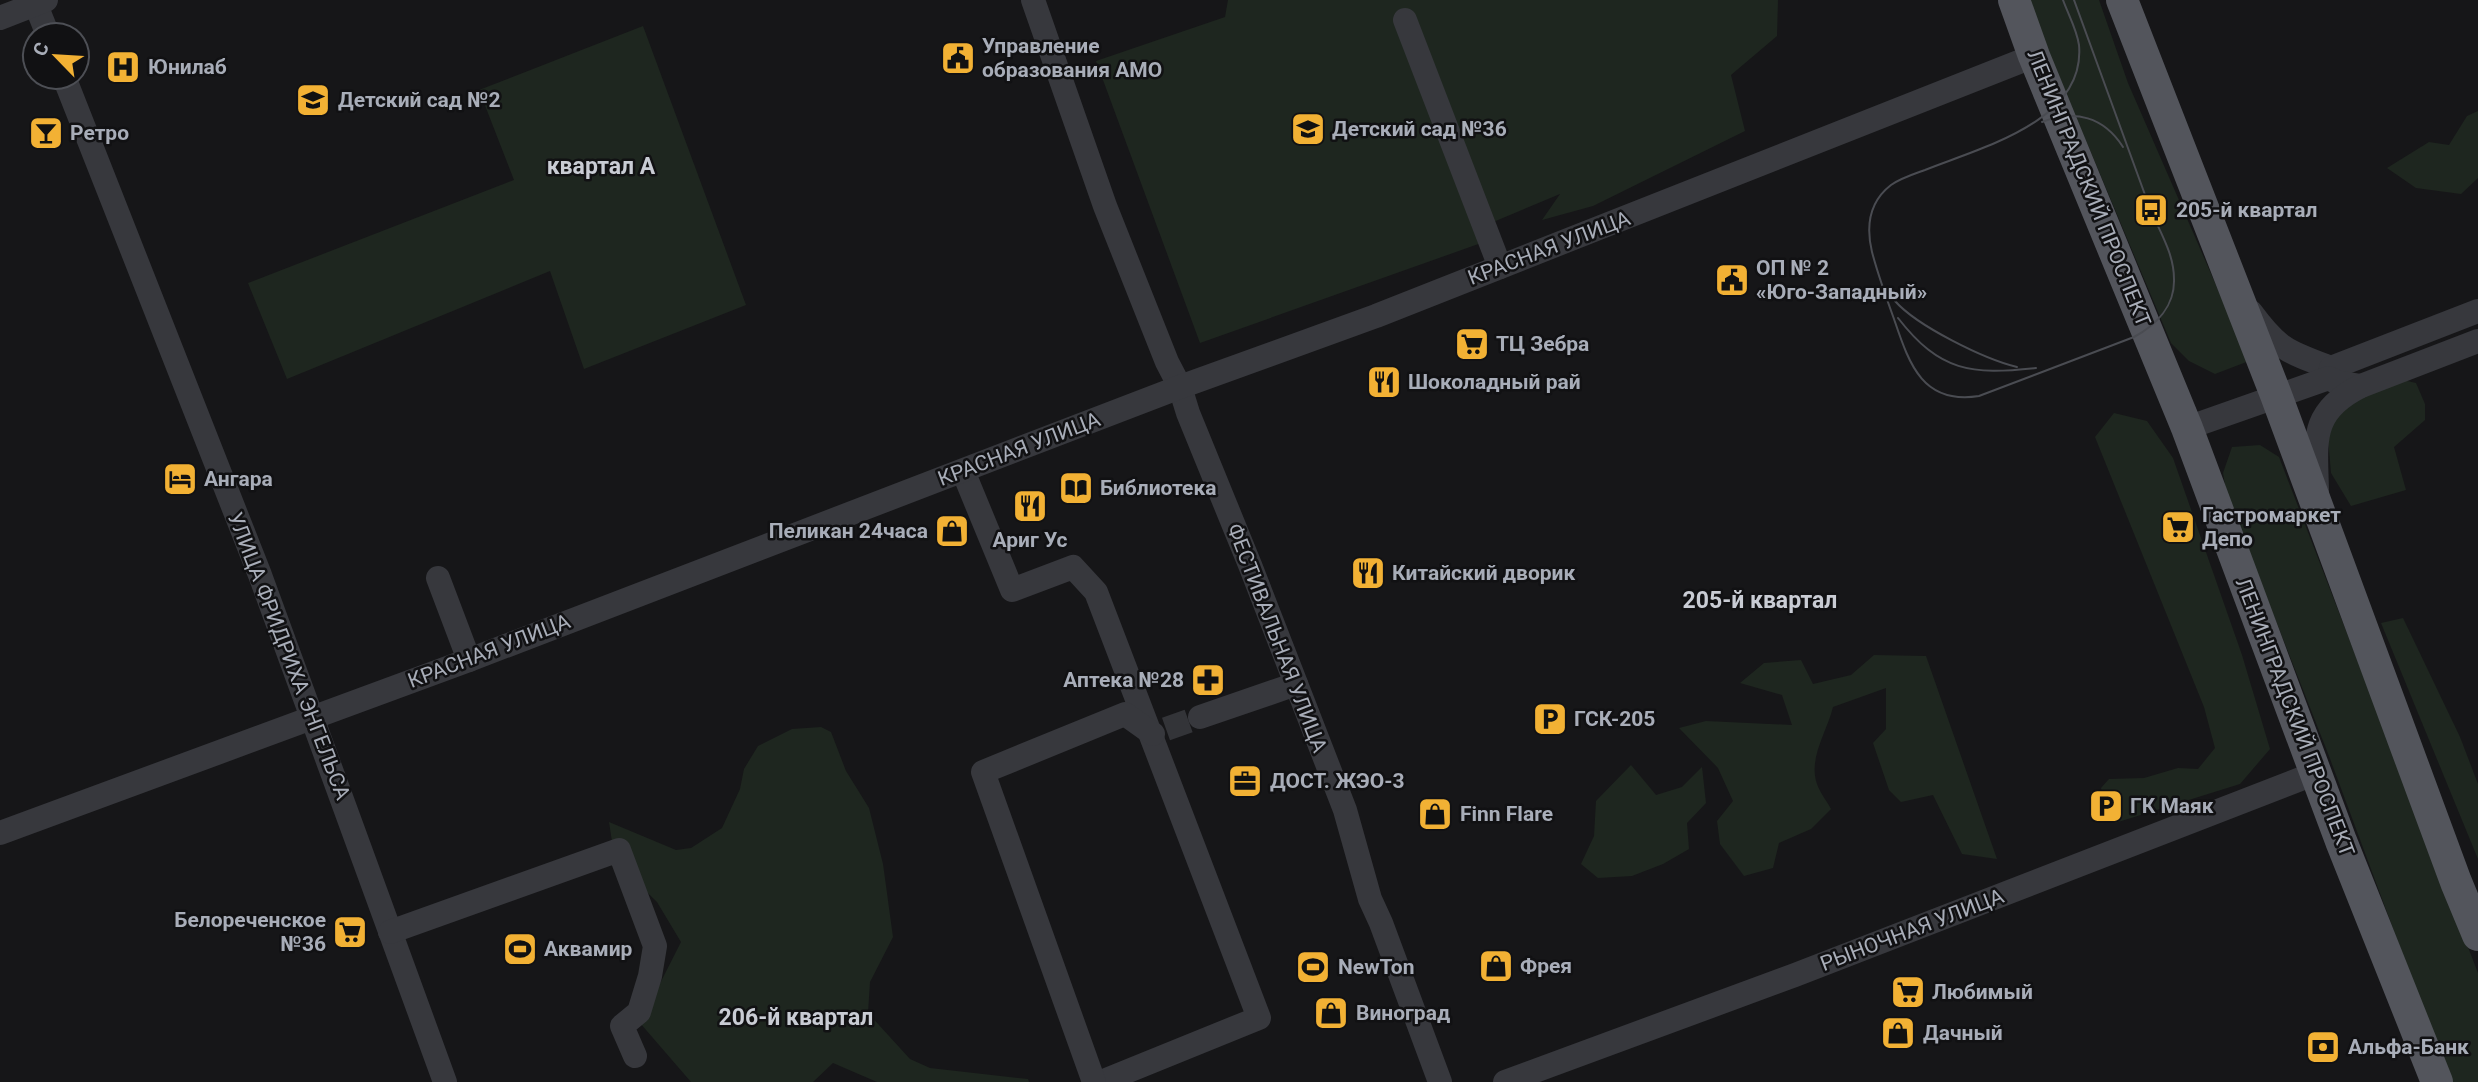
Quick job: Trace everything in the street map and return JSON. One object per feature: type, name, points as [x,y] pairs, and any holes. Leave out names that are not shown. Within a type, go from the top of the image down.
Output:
[{"type":"main road","name":"ЛЕНИНГРАДСКИЙ ПРОСПЕКТ","points":[[2014,0],[2034,56],[2187,428],[2316,774],[2437,1082]]},
{"type":"main road","points":[[2122,0],[2276,396],[2478,935]]},
{"type":"street","name":"ФЕСТИВАЛЬНАЯ УЛИЦА","points":[[1033,0],[1105,206],[1167,362],[1180,387],[1345,810],[1370,899],[1440,1082]]},
{"type":"street","points":[[0,18],[38,1],[44,21]]},
{"type":"street","points":[[1405,20],[1500,267]]},
{"type":"street","name":"КРАСНАЯ УЛИЦА","points":[[0,833],[469,660],[1180,387],[1376,316],[2034,56]]},
{"type":"street","name":"УЛИЦА ФРИДРИХА ЭНГЕЛЬСА","points":[[70,91],[260,575],[445,1082]]},
{"type":"street","points":[[2230,278],[2275,341],[2330,373],[2336,382],[2361,386]]},
{"type":"street","points":[[2187,428],[2276,396],[2478,311]]},
{"type":"street","points":[[2317,507],[2316,441],[2319,424],[2332,405],[2344,394],[2361,386],[2478,341]]},
{"type":"street","points":[[963,471],[1012,590],[1073,567],[1096,592],[1159,732],[1259,1018],[1101,1082]]},
{"type":"street","points":[[438,578],[469,660]]},
{"type":"street","points":[[1200,717],[1296,684]]},
{"type":"street","points":[[1094,1082],[983,772],[1125,714],[1159,732]]},
{"type":"street","name":"РЫНОЧНАЯ УЛИЦА","points":[[1506,1082],[1795,975],[2316,774]]},
{"type":"street","points":[[390,932],[619,850],[655,946],[650,976],[639,1012],[622,1026],[635,1056]]},
{"type":"shaded area","points":[[1228,0],[1778,0],[1777,36],[1731,75],[1745,131],[1593,206],[1542,220],[1560,194],[1479,228],[1484,242],[1200,343],[1096,61],[1225,17]]},
{"type":"shaded area","points":[[2027,0],[2099,0],[2128,83],[2249,361],[2215,374],[2189,361],[2171,343]]},
{"type":"shaded area","points":[[643,26],[746,305],[584,369],[550,271],[287,379],[248,283],[514,180],[479,90]]},
{"type":"shaded area","points":[[2478,111],[2478,178],[2461,194],[2416,188],[2387,168],[2429,142],[2449,145],[2467,116]]},
{"type":"shaded area","points":[[2403,380],[2416,383],[2425,404],[2425,420],[2394,447],[2406,490],[2351,506],[2331,473],[2328,438],[2335,414],[2356,399]]},
{"type":"shaded area","points":[[2114,413],[2147,421],[2173,458],[2242,655],[2270,749],[2240,784],[2115,823],[2105,811],[2101,788],[2109,779],[2144,778],[2178,768],[2198,769],[2215,748],[2204,707],[2095,437]]},
{"type":"shaded area","points":[[2260,445],[2279,457],[2478,973],[2478,1082],[2450,1082],[2329,756],[2227,496],[2223,473],[2232,447]]},
{"type":"shaded area","points":[[2403,618],[2460,737],[2478,784],[2478,859],[2381,623]]},
{"type":"shaded area","points":[[1874,655],[1926,656],[1997,859],[1962,854],[1933,795],[1901,802],[1889,790],[1873,743],[1886,729],[1886,688],[1833,707],[1819,745],[1815,765],[1817,784],[1831,809],[1811,829],[1779,843],[1773,868],[1744,876],[1720,844],[1717,821],[1733,801],[1718,768],[1679,728],[1706,721],[1792,725],[1782,695],[1740,683],[1764,663],[1801,660],[1813,684],[1851,675]]},
{"type":"shaded area","points":[[821,727],[831,732],[846,771],[869,808],[883,864],[893,937],[870,982],[868,1013],[910,1059],[930,1068],[1028,1079],[1029,1082],[877,1082],[833,1063],[813,1082],[691,1082],[640,1023],[681,942],[657,902],[615,861],[609,822],[676,850],[691,848],[722,828],[740,789],[744,769],[758,746],[792,729]]},
{"type":"shaded area","points":[[1631,765],[1656,795],[1682,787],[1702,767],[1706,803],[1687,823],[1689,849],[1663,864],[1632,876],[1598,878],[1581,864],[1594,836],[1596,801]]},
{"type":"tunnel","points":[[1166,729],[1200,717]]},
{"type":"tram line","points":[[2063,0],[2079,45],[2077,72],[2065,94],[2048,113],[2025,128],[1891,185],[1878,199],[1871,216],[1869,233],[1872,252],[1906,351],[1921,377],[1944,394],[1979,396],[2134,337],[2150,327],[2163,314],[2171,298],[2174,279],[2168,249],[2148,203],[2074,0]]},
{"type":"tram line","points":[[2042,122],[2066,116],[2088,118],[2107,129],[2123,147]]},
{"type":"tram line","points":[[1895,301],[1935,331],[1987,357],[2017,367]]},
{"type":"tram line","points":[[1898,318],[1928,350],[1958,366],[1993,371],[2036,368]]},
{"type":"place","name":"Управление образования АМО","points":[[958,58]]},
{"type":"place","name":"Юнилаб","points":[[123,67]]},
{"type":"place","name":"Детский сад №2","points":[[313,100]]},
{"type":"place","name":"Детский сад №36","points":[[1308,129]]},
{"type":"place","name":"Ретро","points":[[46,133]]},
{"type":"place","name":"205-й квартал","points":[[2151,210]]},
{"type":"place","name":"ОП № 2 «Юго-Западный»","points":[[1732,280]]},
{"type":"place","name":"ТЦ Зебра","points":[[1472,344]]},
{"type":"place","name":"Шоколадный рай","points":[[1384,382]]},
{"type":"place","name":"Ангара","points":[[180,479]]},
{"type":"place","name":"Библиотека","points":[[1076,488]]},
{"type":"place","name":"Ариг Ус","points":[[1030,506]]},
{"type":"place","name":"Гастромаркет Депо","points":[[2178,527]]},
{"type":"place","name":"Пеликан 24часа","points":[[952,531]]},
{"type":"place","name":"Китайский дворик","points":[[1368,573]]},
{"type":"place","name":"Аптека №28","points":[[1208,680]]},
{"type":"place","name":"ГСК-205","points":[[1550,719]]},
{"type":"place","name":"ДОСТ. ЖЭО-3","points":[[1245,781]]},
{"type":"place","name":"ГК Маяк","points":[[2106,806]]},
{"type":"place","name":"Finn Flare","points":[[1435,814]]},
{"type":"place","name":"Белореченское №36","points":[[350,932]]},
{"type":"place","name":"Аквамир","points":[[520,949]]},
{"type":"place","name":"Фрея","points":[[1496,966]]},
{"type":"place","name":"NewTon","points":[[1313,967]]},
{"type":"place","name":"Любимый","points":[[1908,992]]},
{"type":"place","name":"Виноград","points":[[1331,1013]]},
{"type":"place","name":"Дачный","points":[[1898,1033]]},
{"type":"place","name":"Альфа-Банк","points":[[2323,1047]]},
{"type":"district","name":"квартал А","points":[[601,166]]},
{"type":"district","name":"205-й квартал","points":[[1760,600]]},
{"type":"district","name":"206-й квартал","points":[[796,1017]]}]
